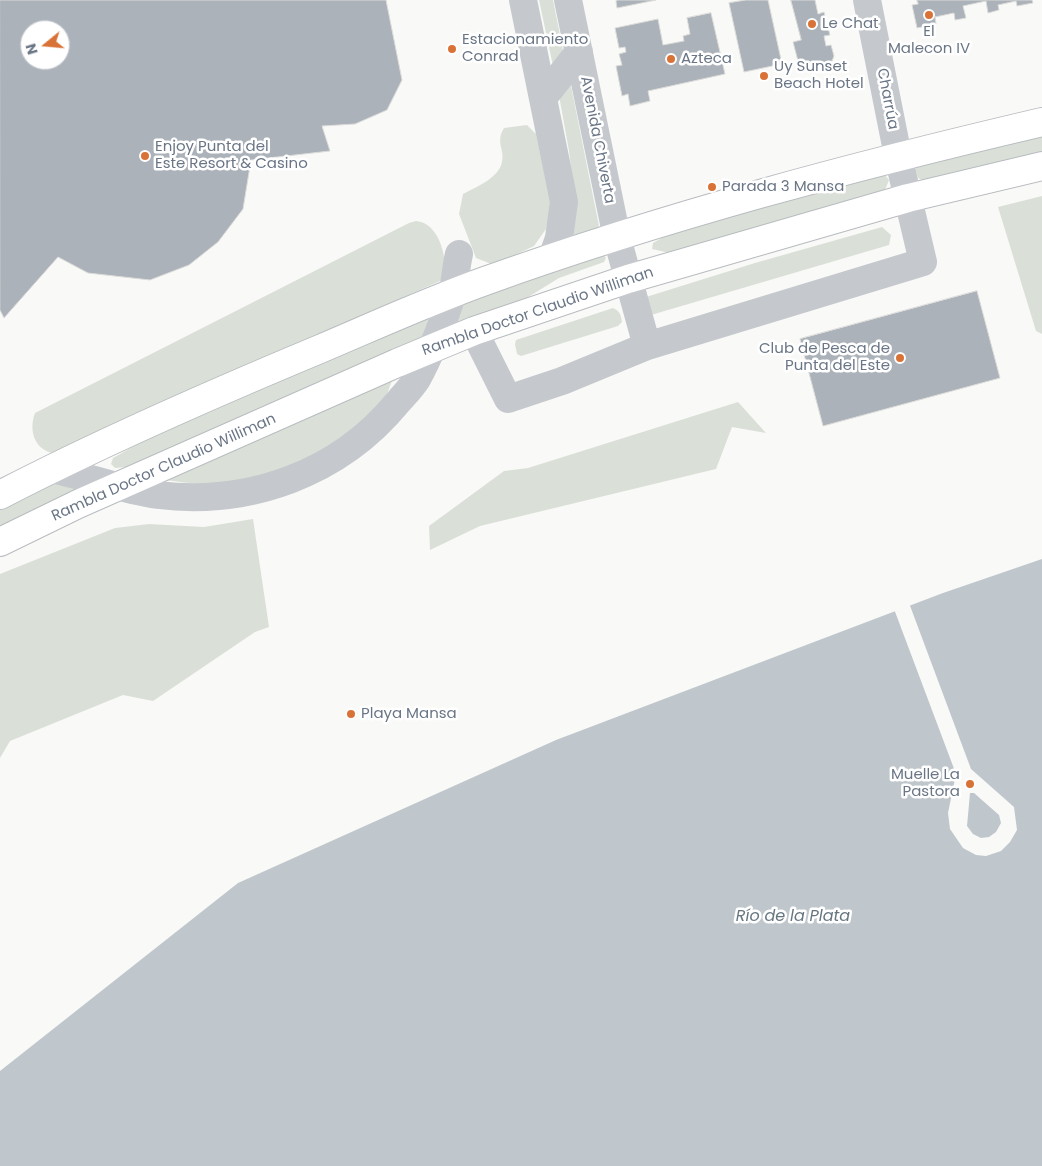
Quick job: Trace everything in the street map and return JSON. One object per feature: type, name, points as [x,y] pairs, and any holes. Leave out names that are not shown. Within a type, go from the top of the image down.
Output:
[{"type":"main road","points":[[0,495],[51,468],[258,375],[452,294],[552,258],[898,156],[1042,122]]},
{"type":"main road","name":"Rambla Doctor Claudio Williman","points":[[0,542],[121,486],[430,349],[474,332],[628,279],[908,198],[1042,166]]},
{"type":"street","points":[[523,0],[564,202],[559,238],[552,258]]},
{"type":"street","name":"Avenida Chiverta","points":[[568,0],[616,238],[647,346]]},
{"type":"street","name":"Charrúa","points":[[647,346],[923,262],[898,156],[867,0]]},
{"type":"street","points":[[543,98],[579,52]]},
{"type":"street","points":[[51,468],[157,495],[194,496],[245,493],[279,484],[312,471],[351,449],[382,421],[417,379],[452,294],[459,254]]},
{"type":"street","points":[[474,332],[508,399],[562,381],[647,346]]},
{"type":"shaded area","points":[[539,0],[553,0],[563,50],[553,66]]},
{"type":"shaded area","points":[[569,76],[599,226],[574,235],[571,233],[575,203],[569,151],[558,90]]},
{"type":"shaded area","points":[[527,125],[536,134],[551,205],[546,229],[534,246],[494,265],[476,258],[459,214],[463,194],[492,177],[500,168],[503,157],[500,138],[504,128]]},
{"type":"shaded area","points":[[1042,135],[1042,152],[922,180],[918,178],[915,169],[917,164]]},
{"type":"shaded area","points":[[880,173],[889,180],[885,190],[670,253],[652,249],[653,243],[667,235]]},
{"type":"shaded area","points":[[1042,196],[1042,334],[1036,331],[998,207]]},
{"type":"shaded area","points":[[416,221],[430,227],[440,241],[445,258],[446,275],[440,281],[52,453],[40,447],[34,437],[32,425],[35,413]]},
{"type":"shaded area","points":[[882,227],[891,235],[889,245],[651,315],[646,297],[755,263]]},
{"type":"shaded area","points":[[604,255],[606,258],[604,262],[559,278],[525,299],[452,325],[461,304]]},
{"type":"shaded area","points":[[613,308],[619,312],[621,317],[622,322],[618,326],[521,356],[517,354],[516,340]]},
{"type":"shaded area","points":[[432,315],[423,337],[127,467],[115,468],[111,464],[113,458],[141,442]]},
{"type":"shaded area","points":[[393,378],[385,397],[368,417],[349,434],[304,461],[254,479],[229,483],[200,484],[163,480]]},
{"type":"shaded area","points":[[738,402],[766,433],[732,427],[716,469],[480,526],[430,550],[429,526],[504,471],[528,468]]},
{"type":"shaded area","points":[[60,478],[87,485],[0,527],[0,508]]},
{"type":"shaded area","points":[[253,519],[269,627],[255,632],[153,701],[123,695],[10,741],[0,758],[0,574],[115,528],[149,524],[204,527]]},
{"type":"water","name":"Río de la Plata","points":[[1042,559],[1042,1166],[0,1166],[0,1071],[238,883],[556,740],[943,593]]},
{"type":"pier","name":"Muelle La Pastora","points":[[909,603],[971,769],[1014,807],[1017,830],[1010,842],[1001,851],[986,856],[976,855],[963,848],[950,829],[948,813],[956,774],[894,609]],"holes":[[[970,793],[974,793],[999,815],[1001,823],[996,832],[989,837],[981,838],[973,834],[967,826]]]},
{"type":"building","name":"Enjoy Punta del Este Resort & Casino","points":[[0,0],[386,0],[402,80],[387,110],[355,124],[322,126],[330,151],[251,160],[243,209],[218,242],[189,265],[150,280],[88,273],[58,257],[4,318],[0,310]]},
{"type":"building","points":[[656,0],[617,8],[616,1]]},
{"type":"building","points":[[746,0],[768,0],[782,64],[744,72],[729,3]]},
{"type":"building","name":"Le Chat","points":[[791,0],[815,0],[818,14],[824,12],[830,35],[824,36],[826,46],[831,45],[834,56],[832,61],[805,67],[803,60],[798,61],[793,42],[801,40]]},
{"type":"building","name":"El Malecon IV","points":[[917,0],[1032,0],[1033,3],[1017,6],[1016,1],[998,5],[999,10],[988,13],[986,1],[963,6],[966,18],[955,20],[954,13],[935,17],[936,24],[917,28],[912,5],[918,4]]},
{"type":"building","name":"Azteca","points":[[711,13],[725,74],[648,91],[650,101],[630,106],[628,94],[622,96],[616,66],[622,65],[619,54],[626,52],[625,47],[619,48],[615,28],[658,19],[663,45],[684,41],[683,36],[690,34],[687,18]]},
{"type":"building","name":"Club de Pesca de Punta del Este","points":[[977,291],[1000,378],[823,426],[800,339]]},
{"type":"place","name":"El Malecon IV","points":[[929,15]]},
{"type":"place","name":"Le Chat","points":[[812,24]]},
{"type":"place","name":"Estacionamiento Conrad","points":[[452,49]]},
{"type":"place","name":"Azteca","points":[[671,59]]},
{"type":"place","name":"Uy Sunset Beach Hotel","points":[[764,76]]},
{"type":"place","name":"Enjoy Punta del Este Resort & Casino","points":[[145,156]]},
{"type":"place","name":"Parada 3 Mansa","points":[[712,187]]},
{"type":"place","name":"Club de Pesca de Punta del Este","points":[[900,358]]},
{"type":"place","name":"Playa Mansa","points":[[351,714]]},
{"type":"place","name":"Muelle La Pastora","points":[[970,784]]}]
